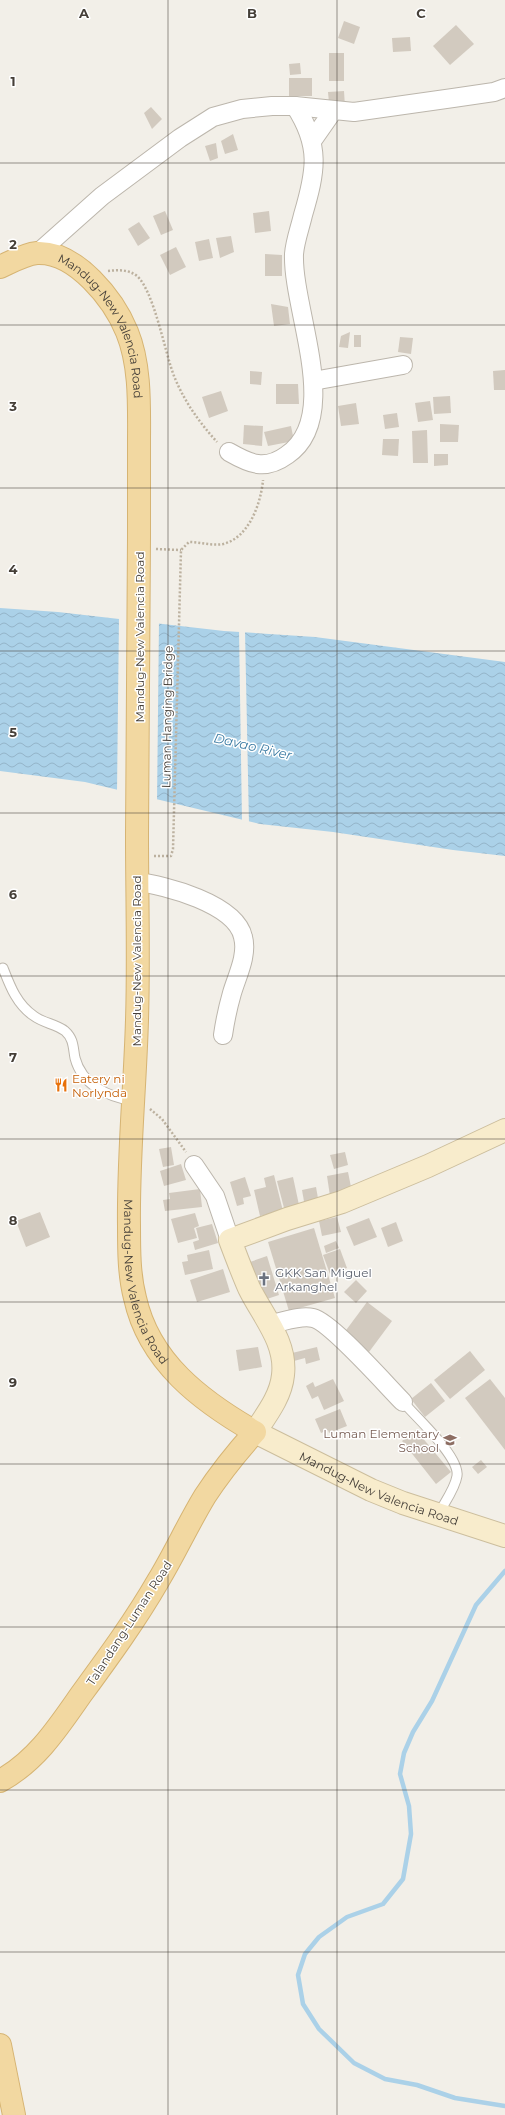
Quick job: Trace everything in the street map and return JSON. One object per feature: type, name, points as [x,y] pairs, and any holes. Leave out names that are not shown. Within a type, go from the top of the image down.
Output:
[{"type":"main road","name":"Mandug-New Valencia Road","points":[[0,267],[16,259],[38,253],[54,256],[71,264],[90,277],[110,299],[128,333],[135,364],[139,402],[137,1016],[129,1196],[130,1272],[135,1299],[145,1331],[161,1357],[181,1379],[206,1400],[255,1432]]},
{"type":"main road","name":"Talandang-Luman Road","points":[[0,1781],[19,1770],[32,1759],[61,1723],[99,1670],[158,1581],[193,1516],[217,1479],[255,1432]]},
{"type":"main road","points":[[0,2045],[14,2115]]},
{"type":"street","points":[[38,253],[102,196],[180,138],[213,117],[242,109],[295,106],[354,112],[501,93]]},
{"type":"street","points":[[229,452],[252,463],[262,465],[282,459],[291,452],[308,431],[313,416],[313,381],[295,278],[294,253],[312,182],[314,153],[309,130],[295,106]]},
{"type":"street","points":[[312,141],[333,111]]},
{"type":"street","points":[[313,381],[403,365]]},
{"type":"street","points":[[137,882],[175,889],[205,902],[223,913],[237,925],[243,936],[243,950],[223,1035]]},
{"type":"street","points":[[230,1240],[287,1219],[342,1202],[428,1166],[505,1130]]},
{"type":"street","points":[[194,1165],[215,1196],[230,1240],[250,1289],[270,1324],[282,1354],[283,1374],[279,1390],[270,1410],[255,1432]]},
{"type":"street","points":[[270,1324],[311,1317],[319,1320],[403,1402]]},
{"type":"street","name":"Mandug-New Valencia Road","points":[[255,1432],[371,1490],[438,1515],[505,1536]]},
{"type":"lane","points":[[3,968],[12,991],[22,1004],[34,1016],[64,1030],[73,1042],[79,1071],[88,1082],[103,1092],[118,1098],[134,1101]]},
{"type":"lane","points":[[403,1402],[448,1454],[456,1466],[457,1476],[438,1515]]},
{"type":"path","points":[[90,277],[118,270],[127,271],[137,277],[143,285],[154,312],[182,394],[208,433],[229,452]]},
{"type":"path","points":[[139,548],[181,550],[189,542],[222,544],[240,535],[248,524],[261,494],[262,465]]},
{"type":"path","name":"Luman Hanging Bridge","points":[[137,846],[171,856],[173,849],[181,550]]},
{"type":"path","points":[[134,1101],[150,1109],[162,1119],[194,1165]]},
{"type":"water","name":"Davao River","points":[[0,608],[58,612],[224,631],[315,637],[505,662],[505,856],[453,850],[333,832],[260,824],[85,782],[0,771]]},
{"type":"pier","points":[[119,617],[159,621],[157,803],[117,792]]},
{"type":"pier","points":[[239,630],[245,630],[249,824],[242,822]]},
{"type":"building","points":[[344,21],[360,27],[354,44],[338,38]]},
{"type":"building","points":[[456,25],[474,44],[450,65],[433,46]]},
{"type":"building","points":[[410,37],[411,51],[393,52],[392,38]]},
{"type":"building","points":[[329,53],[344,53],[344,81],[329,81]]},
{"type":"building","points":[[300,63],[301,74],[290,75],[289,64]]},
{"type":"building","points":[[289,78],[312,78],[312,96],[289,96]]},
{"type":"building","points":[[344,91],[345,107],[329,103],[328,92]]},
{"type":"building","points":[[151,107],[162,119],[152,129],[144,113]]},
{"type":"building","points":[[233,134],[238,150],[225,154],[221,141]]},
{"type":"building","points":[[216,143],[218,158],[210,161],[205,146]]},
{"type":"building","points":[[165,211],[173,230],[161,235],[153,216]]},
{"type":"building","points":[[269,211],[271,231],[255,233],[253,213]]},
{"type":"building","points":[[139,222],[150,238],[138,246],[128,229]]},
{"type":"building","points":[[231,236],[234,252],[220,258],[216,238]]},
{"type":"building","points":[[209,239],[213,258],[199,261],[195,242]]},
{"type":"building","points":[[176,247],[186,267],[170,275],[160,255]]},
{"type":"building","points":[[265,254],[282,255],[282,276],[265,276]]},
{"type":"building","points":[[271,304],[288,307],[290,324],[274,326]]},
{"type":"building","points":[[350,332],[348,348],[339,347],[341,336]]},
{"type":"building","points":[[354,335],[361,335],[361,347],[354,347]]},
{"type":"building","points":[[400,337],[413,338],[411,354],[398,352]]},
{"type":"building","points":[[505,370],[505,390],[494,390],[493,371]]},
{"type":"building","points":[[250,371],[262,372],[261,385],[250,384]]},
{"type":"building","points":[[276,384],[298,384],[299,404],[276,404]]},
{"type":"building","points":[[221,391],[228,411],[209,418],[202,397]]},
{"type":"building","points":[[450,396],[451,413],[434,414],[433,397]]},
{"type":"building","points":[[430,401],[433,420],[418,422],[415,403]]},
{"type":"building","points":[[356,403],[359,424],[341,426],[338,406]]},
{"type":"building","points":[[397,413],[399,427],[385,429],[383,415]]},
{"type":"building","points":[[440,424],[459,425],[458,442],[440,442]]},
{"type":"building","points":[[244,425],[263,426],[262,446],[243,444]]},
{"type":"building","points":[[291,426],[294,441],[268,446],[264,432]]},
{"type":"building","points":[[427,430],[428,463],[413,463],[412,431]]},
{"type":"building","points":[[383,439],[399,439],[398,456],[382,455]]},
{"type":"building","points":[[434,454],[448,454],[448,465],[434,466]]},
{"type":"building","points":[[171,1147],[174,1165],[163,1167],[159,1149]]},
{"type":"building","points":[[345,1152],[348,1165],[334,1169],[330,1155]]},
{"type":"building","points":[[181,1164],[186,1180],[164,1186],[160,1171]]},
{"type":"building","points":[[348,1172],[352,1192],[330,1196],[327,1176]]},
{"type":"building","points":[[274,1175],[283,1211],[260,1216],[254,1190],[266,1187],[264,1178]]},
{"type":"building","points":[[245,1177],[251,1196],[243,1198],[244,1204],[237,1206],[230,1182]]},
{"type":"building","points":[[293,1177],[299,1205],[284,1208],[277,1181]]},
{"type":"building","points":[[316,1187],[319,1204],[305,1207],[302,1190]]},
{"type":"building","points":[[200,1189],[202,1207],[165,1211],[163,1200],[170,1199],[169,1193]]},
{"type":"building","points":[[40,1212],[50,1237],[26,1247],[16,1221]]},
{"type":"building","points":[[195,1213],[199,1226],[194,1228],[197,1238],[178,1243],[171,1219]]},
{"type":"building","points":[[337,1217],[341,1232],[322,1236],[319,1221]]},
{"type":"building","points":[[369,1218],[377,1237],[354,1246],[346,1227]]},
{"type":"building","points":[[396,1222],[403,1241],[388,1247],[381,1228]]},
{"type":"building","points":[[212,1224],[218,1243],[195,1250],[193,1242],[199,1240],[196,1228]]},
{"type":"building","points":[[314,1228],[335,1298],[289,1311],[268,1242]]},
{"type":"building","points":[[336,1241],[339,1248],[326,1253],[324,1246]]},
{"type":"building","points":[[340,1249],[347,1268],[330,1274],[323,1255]]},
{"type":"building","points":[[209,1250],[213,1269],[185,1275],[182,1262],[188,1261],[187,1255]]},
{"type":"building","name":"GKK San Miguel Arkanghel","points":[[267,1256],[279,1295],[261,1301],[250,1262]]},
{"type":"building","points":[[223,1269],[230,1292],[197,1302],[190,1280]]},
{"type":"building","points":[[356,1280],[367,1291],[356,1303],[344,1292]]},
{"type":"building","points":[[367,1302],[392,1321],[369,1352],[344,1333]]},
{"type":"building","points":[[258,1347],[262,1367],[239,1371],[236,1350]]},
{"type":"building","points":[[317,1347],[320,1360],[306,1364],[305,1358],[294,1361],[292,1353]]},
{"type":"building","points":[[470,1351],[485,1370],[450,1399],[434,1380]]},
{"type":"building","points":[[333,1379],[344,1401],[324,1410],[318,1396],[312,1399],[306,1386],[313,1382],[315,1387]]},
{"type":"building","points":[[490,1379],[505,1398],[505,1450],[465,1398]]},
{"type":"building","points":[[431,1383],[445,1401],[425,1417],[411,1399]]},
{"type":"building","points":[[340,1409],[347,1426],[329,1433],[328,1430],[321,1433],[315,1419]]},
{"type":"building","points":[[416,1430],[451,1472],[436,1484],[402,1441]]},
{"type":"building","points":[[481,1460],[487,1467],[478,1474],[472,1467]]},
{"type":"waterway","points":[[505,1571],[476,1605],[432,1701],[413,1732],[404,1753],[400,1774],[409,1806],[411,1834],[403,1879],[383,1904],[347,1917],[319,1937],[305,1954],[298,1975],[303,2004],[319,2029],[354,2063],[385,2079],[417,2085],[455,2098],[505,2106]]},
{"type":"place","name":"Eatery ni Norlynda","points":[[61,1085]]},
{"type":"place","name":"GKK San Miguel Arkanghel","points":[[264,1279]]},
{"type":"place","name":"Luman Elementary School","points":[[450,1440]]}]
